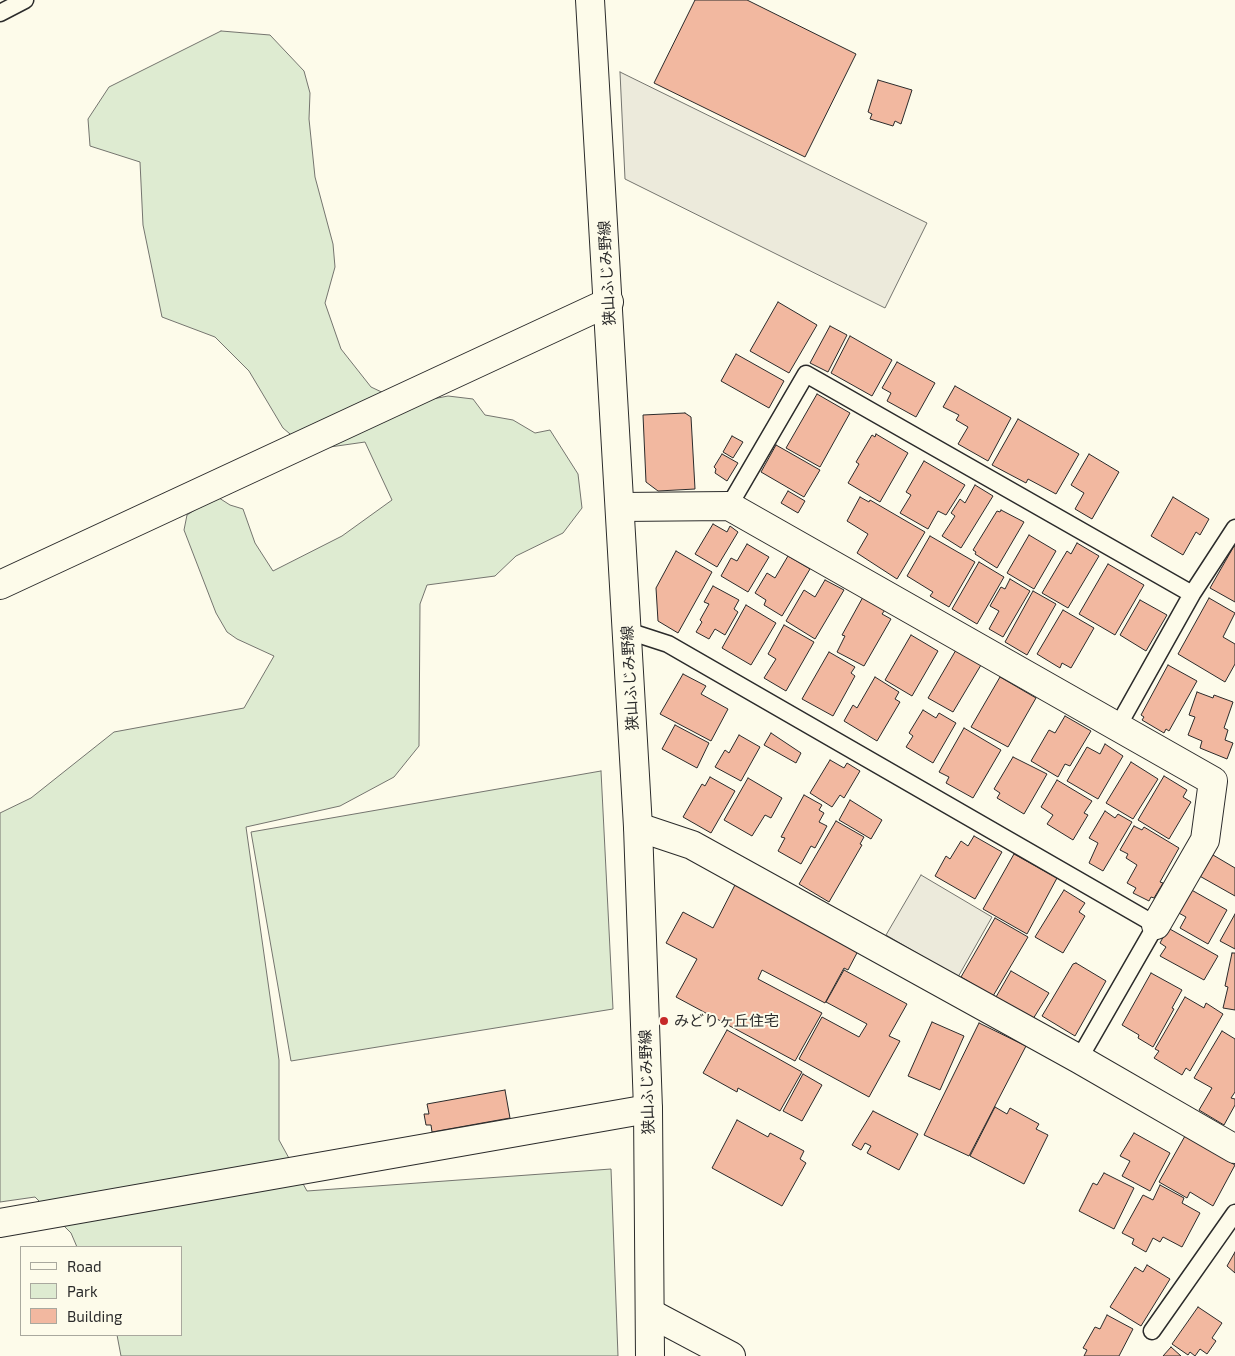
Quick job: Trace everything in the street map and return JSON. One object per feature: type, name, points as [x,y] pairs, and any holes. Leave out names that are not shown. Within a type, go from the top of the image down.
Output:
[{"type":"street","name":"狭山ふじみ野線","points":[[590,0],[621,507],[638,827],[648,1109],[650,1356]]},
{"type":"street","points":[[0,585],[608,302]]},
{"type":"street","points":[[621,507],[729,506],[1213,781],[1205,840],[1156,924]]},
{"type":"street","points":[[638,827],[692,845],[1079,1058],[1235,1149]]},
{"type":"street","points":[[0,1223],[648,1109]]},
{"type":"street","points":[[650,1313],[731,1356]]},
{"type":"lane","points":[[0,13],[25,0]]},
{"type":"lane","points":[[729,506],[806,374],[1192,594]]},
{"type":"lane","points":[[1118,726],[1192,594],[1235,528]]},
{"type":"lane","points":[[628,631],[668,644],[1156,924],[1079,1058]]},
{"type":"lane","points":[[1152,1331],[1235,1213]]},
{"type":"green space","points":[[221,31],[270,35],[304,71],[310,93],[309,119],[315,177],[333,244],[335,267],[325,303],[341,349],[371,387],[407,404],[448,396],[473,399],[485,415],[513,420],[535,433],[550,430],[578,474],[582,508],[563,533],[516,556],[495,576],[427,585],[420,604],[419,746],[394,777],[340,806],[246,827],[279,1060],[279,1140],[307,1191],[611,1169],[618,1356],[121,1356],[117,1336],[182,1336],[182,1246],[77,1246],[71,1233],[35,1197],[0,1202],[0,813],[31,798],[114,732],[244,708],[274,656],[237,639],[227,632],[216,613],[184,530],[187,515],[216,496],[230,505],[243,509],[255,543],[273,571],[342,536],[392,500],[365,442],[309,450],[283,428],[249,371],[215,337],[162,317],[143,225],[140,162],[90,146],[88,119],[109,87]]},
{"type":"green space","points":[[601,771],[613,1009],[291,1061],[251,832]]},
{"type":"shaded area","points":[[620,72],[927,223],[885,308],[625,179]]},
{"type":"shaded area","points":[[921,875],[992,917],[958,977],[886,935]]},
{"type":"building","points":[[695,0],[747,0],[856,54],[805,157],[654,83]]},
{"type":"building","points":[[878,80],[912,90],[901,124],[895,121],[893,126],[870,119],[872,114],[868,112]]},
{"type":"building","points":[[778,302],[817,325],[789,373],[750,351]]},
{"type":"building","points":[[830,326],[847,335],[828,372],[810,363]]},
{"type":"building","points":[[850,336],[892,360],[872,396],[831,373]]},
{"type":"building","points":[[736,354],[784,381],[769,408],[721,381]]},
{"type":"building","points":[[897,362],[935,383],[916,417],[887,401],[891,393],[882,388]]},
{"type":"building","points":[[955,386],[1011,418],[988,461],[958,444],[968,427],[956,420],[959,415],[943,407]]},
{"type":"building","points":[[817,394],[850,413],[820,467],[786,448]]},
{"type":"building","points":[[685,413],[691,417],[695,489],[658,491],[646,482],[643,415]]},
{"type":"building","points":[[1018,419],[1079,454],[1056,494],[1028,479],[1026,483],[992,465]]},
{"type":"building","points":[[876,434],[908,453],[880,502],[848,483],[859,464],[856,462],[872,435],[875,437]]},
{"type":"building","points":[[732,436],[743,442],[733,458],[723,452]]},
{"type":"building","points":[[776,445],[820,470],[804,497],[761,472]]},
{"type":"building","points":[[722,454],[738,463],[727,481],[715,473],[716,469],[714,467]]},
{"type":"building","points":[[1089,454],[1119,472],[1092,519],[1075,509],[1084,493],[1071,485]]},
{"type":"building","points":[[924,461],[965,485],[946,515],[938,511],[928,529],[900,513],[911,495],[906,492]]},
{"type":"building","points":[[975,485],[993,496],[961,548],[942,536],[955,516],[951,513],[960,499],[965,503]]},
{"type":"building","points":[[788,491],[805,501],[798,513],[781,503]]},
{"type":"building","points":[[860,497],[869,502],[870,500],[925,532],[897,579],[857,553],[868,534],[847,521]]},
{"type":"building","points":[[1173,497],[1209,519],[1200,535],[1196,532],[1183,555],[1151,536]]},
{"type":"building","points":[[1001,510],[1024,522],[997,568],[975,554],[976,552],[973,550],[997,511],[1000,512]]},
{"type":"building","points":[[713,524],[727,532],[730,526],[738,532],[717,567],[695,554]]},
{"type":"building","points":[[1029,535],[1056,551],[1034,589],[1007,573]]},
{"type":"building","points":[[930,536],[975,562],[949,607],[930,596],[933,592],[907,576]]},
{"type":"building","points":[[1077,543],[1099,556],[1068,608],[1042,593],[1067,551],[1071,554]]},
{"type":"building","points":[[747,544],[769,557],[748,592],[721,576],[731,558],[737,561]]},
{"type":"building","points":[[1235,546],[1235,602],[1210,588]]},
{"type":"building","points":[[676,551],[712,572],[678,633],[658,621],[656,588]]},
{"type":"building","points":[[788,556],[810,569],[782,616],[764,605],[766,600],[755,593],[767,573],[775,578]]},
{"type":"building","points":[[979,562],[1004,577],[977,624],[952,609]]},
{"type":"building","points":[[1108,564],[1144,585],[1115,635],[1079,614]]},
{"type":"building","points":[[1010,579],[1030,591],[1003,637],[989,629],[999,611],[990,606],[1001,587],[1005,589]]},
{"type":"building","points":[[825,580],[844,590],[815,639],[786,621],[804,590],[815,597]]},
{"type":"building","points":[[713,586],[739,600],[734,609],[738,612],[725,635],[715,629],[709,639],[696,632],[709,604],[704,602]]},
{"type":"building","points":[[1033,591],[1056,604],[1027,655],[1005,642]]},
{"type":"building","points":[[863,597],[885,610],[882,614],[891,619],[864,666],[837,652],[845,636],[842,635]]},
{"type":"building","points":[[1209,598],[1235,613],[1223,637],[1235,644],[1235,664],[1225,682],[1178,654]]},
{"type":"building","points":[[1140,600],[1167,615],[1146,651],[1120,635]]},
{"type":"building","points":[[746,605],[776,623],[751,665],[722,648]]},
{"type":"building","points":[[1063,610],[1094,628],[1071,668],[1062,663],[1060,668],[1037,654]]},
{"type":"building","points":[[784,625],[814,642],[786,691],[764,678],[776,659],[768,654]]},
{"type":"building","points":[[911,635],[938,651],[912,696],[885,680]]},
{"type":"building","points":[[956,650],[981,665],[953,712],[928,698]]},
{"type":"building","points":[[829,652],[855,667],[851,673],[855,676],[833,716],[802,699]]},
{"type":"building","points":[[1168,665],[1197,681],[1169,731],[1166,729],[1164,733],[1142,720],[1144,717],[1141,715]]},
{"type":"building","points":[[683,674],[706,686],[701,694],[728,709],[711,741],[660,714]]},
{"type":"building","points":[[875,677],[899,692],[895,699],[900,702],[877,741],[844,721],[853,705],[857,708]]},
{"type":"building","points":[[1000,677],[1036,698],[1008,747],[971,727]]},
{"type":"building","points":[[1197,692],[1213,698],[1214,695],[1233,702],[1224,728],[1228,730],[1225,740],[1233,743],[1227,759],[1200,748],[1202,741],[1188,735],[1195,717],[1189,715]]},
{"type":"building","points":[[923,710],[936,718],[939,713],[956,723],[933,763],[906,747],[913,736],[909,733]]},
{"type":"building","points":[[1065,716],[1091,731],[1070,766],[1065,764],[1058,777],[1031,761],[1049,730],[1055,733]]},
{"type":"building","points":[[675,725],[709,743],[697,768],[662,749]]},
{"type":"building","points":[[964,728],[1001,750],[973,798],[946,783],[949,777],[939,772]]},
{"type":"building","points":[[771,733],[801,753],[796,763],[764,745]]},
{"type":"building","points":[[739,735],[760,747],[741,781],[715,767],[725,750],[729,753]]},
{"type":"building","points":[[1105,744],[1123,756],[1098,799],[1067,781],[1087,747],[1100,754]]},
{"type":"building","points":[[1013,757],[1047,774],[1024,814],[997,798],[1000,793],[994,789]]},
{"type":"building","points":[[830,760],[844,768],[847,763],[860,771],[844,798],[840,795],[832,807],[810,793]]},
{"type":"building","points":[[1131,762],[1158,779],[1133,819],[1106,803]]},
{"type":"building","points":[[1164,776],[1187,790],[1183,797],[1191,802],[1169,839],[1138,820]]},
{"type":"building","points":[[710,777],[735,791],[711,833],[683,817],[702,784],[705,786]]},
{"type":"building","points":[[748,778],[782,798],[771,818],[765,815],[752,836],[724,820]]},
{"type":"building","points":[[1057,780],[1092,801],[1084,813],[1088,815],[1073,840],[1047,824],[1053,815],[1041,807]]},
{"type":"building","points":[[804,795],[822,805],[819,810],[824,813],[819,822],[827,826],[815,848],[811,846],[801,864],[778,851],[785,838],[781,837]]},
{"type":"building","points":[[850,800],[882,820],[871,839],[839,820]]},
{"type":"building","points":[[1105,811],[1115,818],[1118,814],[1132,822],[1103,871],[1089,863],[1098,843],[1089,838]]},
{"type":"building","points":[[836,821],[864,837],[860,844],[862,845],[829,902],[799,884]]},
{"type":"building","points":[[1134,826],[1142,830],[1144,827],[1179,848],[1160,882],[1163,883],[1154,898],[1151,897],[1149,901],[1133,893],[1136,888],[1127,883],[1137,865],[1126,858],[1128,854],[1120,850]]},
{"type":"building","points":[[974,836],[1002,852],[975,899],[935,876],[946,856],[950,859],[961,841],[968,846]]},
{"type":"building","points":[[1208,852],[1235,868],[1235,896],[1196,874]]},
{"type":"building","points":[[1014,854],[1057,878],[1027,934],[983,909]]},
{"type":"building","points":[[735,885],[858,951],[848,970],[844,968],[825,1003],[762,970],[758,979],[822,1013],[795,1061],[676,997],[697,959],[666,943],[683,912],[713,928]]},
{"type":"building","points":[[1188,888],[1227,910],[1208,944],[1180,928],[1186,917],[1175,911]]},
{"type":"building","points":[[1064,890],[1085,903],[1079,912],[1085,916],[1063,953],[1035,937]]},
{"type":"building","points":[[1235,914],[1235,949],[1220,941]]},
{"type":"building","points":[[995,918],[1028,937],[993,996],[961,977]]},
{"type":"building","points":[[1168,928],[1218,956],[1204,980],[1160,956],[1166,947],[1160,943]]},
{"type":"building","points":[[1232,953],[1235,953],[1235,1010],[1223,1008],[1228,987],[1225,986]]},
{"type":"building","points":[[1076,963],[1106,981],[1075,1036],[1042,1016],[1073,964]]},
{"type":"building","points":[[844,970],[907,1004],[889,1036],[900,1041],[869,1097],[799,1059],[822,1017],[859,1037],[867,1024],[826,1002]]},
{"type":"building","points":[[1011,971],[1049,993],[1033,1019],[996,997]]},
{"type":"building","points":[[1151,973],[1182,990],[1153,1047],[1138,1038],[1139,1035],[1122,1025]]},
{"type":"building","points":[[1185,997],[1204,1008],[1206,1003],[1223,1014],[1190,1071],[1186,1068],[1182,1075],[1154,1058],[1159,1051],[1155,1049]]},
{"type":"building","points":[[932,1022],[964,1036],[940,1090],[908,1076]]},
{"type":"building","points":[[979,1023],[1026,1046],[969,1156],[924,1135]]},
{"type":"building","points":[[727,1030],[802,1072],[780,1111],[738,1088],[737,1092],[703,1073]]},
{"type":"building","points":[[1222,1031],[1235,1039],[1235,1092],[1231,1098],[1235,1099],[1235,1105],[1224,1125],[1199,1110],[1212,1088],[1194,1078]]},
{"type":"building","points":[[803,1074],[822,1085],[802,1121],[783,1111]]},
{"type":"building","points":[[505,1090],[510,1118],[432,1132],[431,1125],[426,1125],[424,1114],[429,1114],[427,1104]]},
{"type":"building","points":[[995,1107],[1007,1114],[1010,1108],[1039,1124],[1036,1129],[1048,1135],[1024,1184],[970,1156]]},
{"type":"building","points":[[873,1111],[918,1134],[899,1170],[867,1153],[871,1146],[865,1143],[861,1150],[852,1145]]},
{"type":"building","points":[[737,1120],[768,1137],[770,1133],[804,1151],[800,1159],[806,1163],[782,1206],[712,1168]]},
{"type":"building","points":[[1134,1133],[1170,1153],[1150,1191],[1122,1176],[1130,1161],[1120,1156]]},
{"type":"building","points":[[1185,1136],[1235,1165],[1213,1206],[1190,1192],[1187,1198],[1159,1182]]},
{"type":"building","points":[[1104,1173],[1134,1188],[1114,1229],[1079,1211],[1093,1183],[1097,1185]]},
{"type":"building","points":[[1160,1185],[1184,1198],[1182,1203],[1200,1213],[1182,1247],[1163,1237],[1160,1242],[1153,1238],[1146,1252],[1132,1244],[1134,1239],[1122,1233],[1143,1195],[1153,1200]]},
{"type":"building","points":[[1235,1252],[1235,1273],[1227,1266]]},
{"type":"building","points":[[1147,1265],[1170,1279],[1141,1326],[1110,1307],[1135,1267],[1143,1272]]},
{"type":"building","points":[[1198,1307],[1222,1323],[1212,1338],[1216,1341],[1207,1354],[1200,1349],[1195,1356],[1190,1352],[1188,1355],[1172,1344]]},
{"type":"building","points":[[1107,1315],[1133,1329],[1119,1356],[1084,1356],[1087,1350],[1083,1348],[1095,1327],[1100,1329]]},
{"type":"building","points":[[1171,1347],[1181,1356],[1163,1356]]},
{"type":"place","name":"みどりヶ丘住宅","points":[[664,1021]]}]
